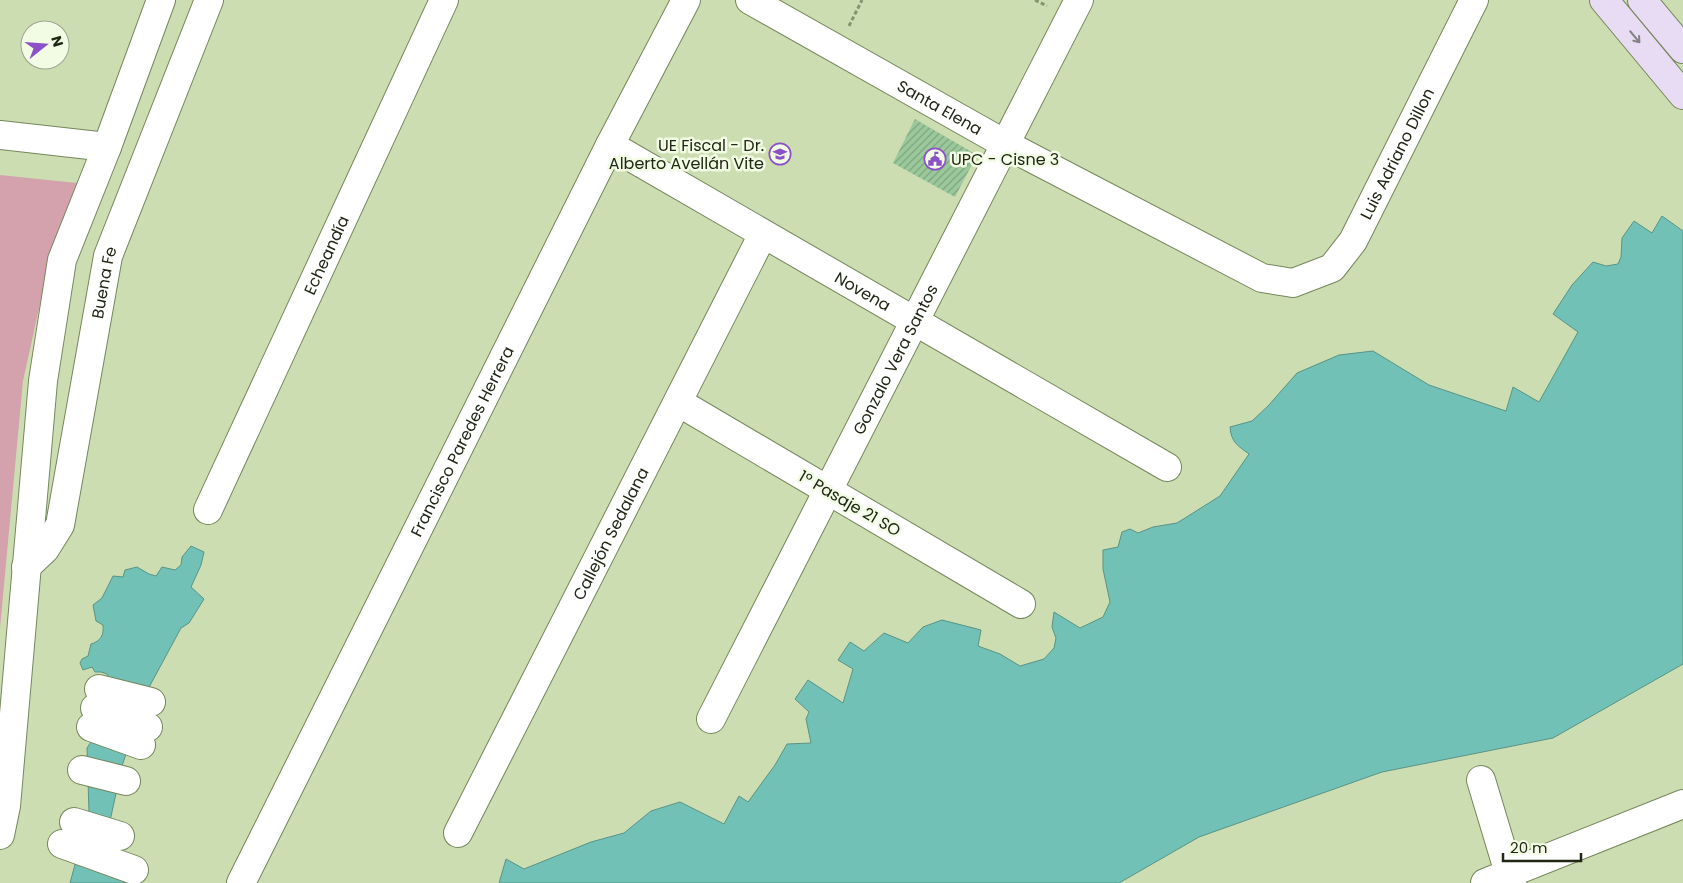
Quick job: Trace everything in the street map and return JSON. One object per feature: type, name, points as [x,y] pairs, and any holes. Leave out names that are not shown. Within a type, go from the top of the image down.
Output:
[{"type":"street","points":[[0,835],[6,806],[43,381],[62,260],[107,147],[161,0]]},
{"type":"street","name":"Buena Fe","points":[[26,567],[45,549],[60,526],[108,256],[209,0]]},
{"type":"street","name":"Echeandía","points":[[208,510],[444,0]]},
{"type":"street","name":"Francisco Paredes Herrera","points":[[241,883],[610,145],[686,0]]},
{"type":"street","name":"Santa Elena","points":[[750,0],[1005,144],[1262,278],[1293,283]]},
{"type":"street","name":"Gonzalo Vera Santos","points":[[711,719],[1079,0]]},
{"type":"street","name":"Luis Adriano Dillon","points":[[1293,283],[1332,268],[1353,241],[1474,0]]},
{"type":"street","points":[[1604,0],[1683,95]]},
{"type":"street","points":[[1642,0],[1683,49]]},
{"type":"street","points":[[0,136],[107,147]]},
{"type":"street","name":"Novena","points":[[610,145],[1168,467]]},
{"type":"street","name":"Callejón Sedalana","points":[[458,832],[763,234]]},
{"type":"street","name":"1º Pasaje 21 SO","points":[[678,402],[1022,604]]},
{"type":"street","points":[[95,708],[147,724]]},
{"type":"street","points":[[81,779],[124,790]]},
{"type":"street","points":[[1481,780],[1502,880],[1683,804]]},
{"type":"street","points":[[120,836],[68,833],[134,870]]},
{"type":"shaded area","points":[[0,175],[77,183],[52,249],[23,381],[0,628]]},
{"type":"water","points":[[1662,216],[1683,231],[1683,664],[1553,738],[1382,772],[1199,837],[1119,883],[499,883],[506,859],[524,869],[591,842],[624,833],[651,811],[680,802],[724,824],[739,796],[748,802],[775,765],[787,744],[811,743],[806,719],[809,712],[795,699],[808,680],[843,703],[853,669],[838,660],[850,642],[864,651],[884,633],[908,643],[923,627],[942,620],[981,630],[978,646],[1000,654],[1020,666],[1044,659],[1054,648],[1056,638],[1052,627],[1054,612],[1080,628],[1103,617],[1110,602],[1103,569],[1103,550],[1118,547],[1122,532],[1130,529],[1138,533],[1153,527],[1177,523],[1220,496],[1249,454],[1238,446],[1230,427],[1252,421],[1297,373],[1339,355],[1373,351],[1429,385],[1506,411],[1513,387],[1539,402],[1578,332],[1553,314],[1572,285],[1593,262],[1606,266],[1618,264],[1621,257],[1622,238],[1634,221],[1652,233]]},
{"type":"water","points":[[191,546],[204,552],[201,565],[191,587],[204,599],[189,623],[181,628],[147,691],[122,766],[103,853],[133,863],[126,883],[70,883],[89,813],[87,748],[96,734],[110,683],[107,674],[95,672],[92,667],[83,670],[80,663],[82,659],[88,656],[91,644],[101,637],[103,632],[103,625],[96,621],[93,605],[102,598],[113,576],[123,577],[125,570],[137,567],[156,576],[162,567],[175,570],[181,565],[182,557]]},
{"type":"building","name":"UPC - Cisne 3","points":[[915,119],[977,155],[955,197],[893,163]]},
{"type":"place","name":"UE Fiscal - Dr. Alberto Avellán Vite","points":[[780,154]]},
{"type":"place","name":"UPC - Cisne 3","points":[[935,159]]}]
